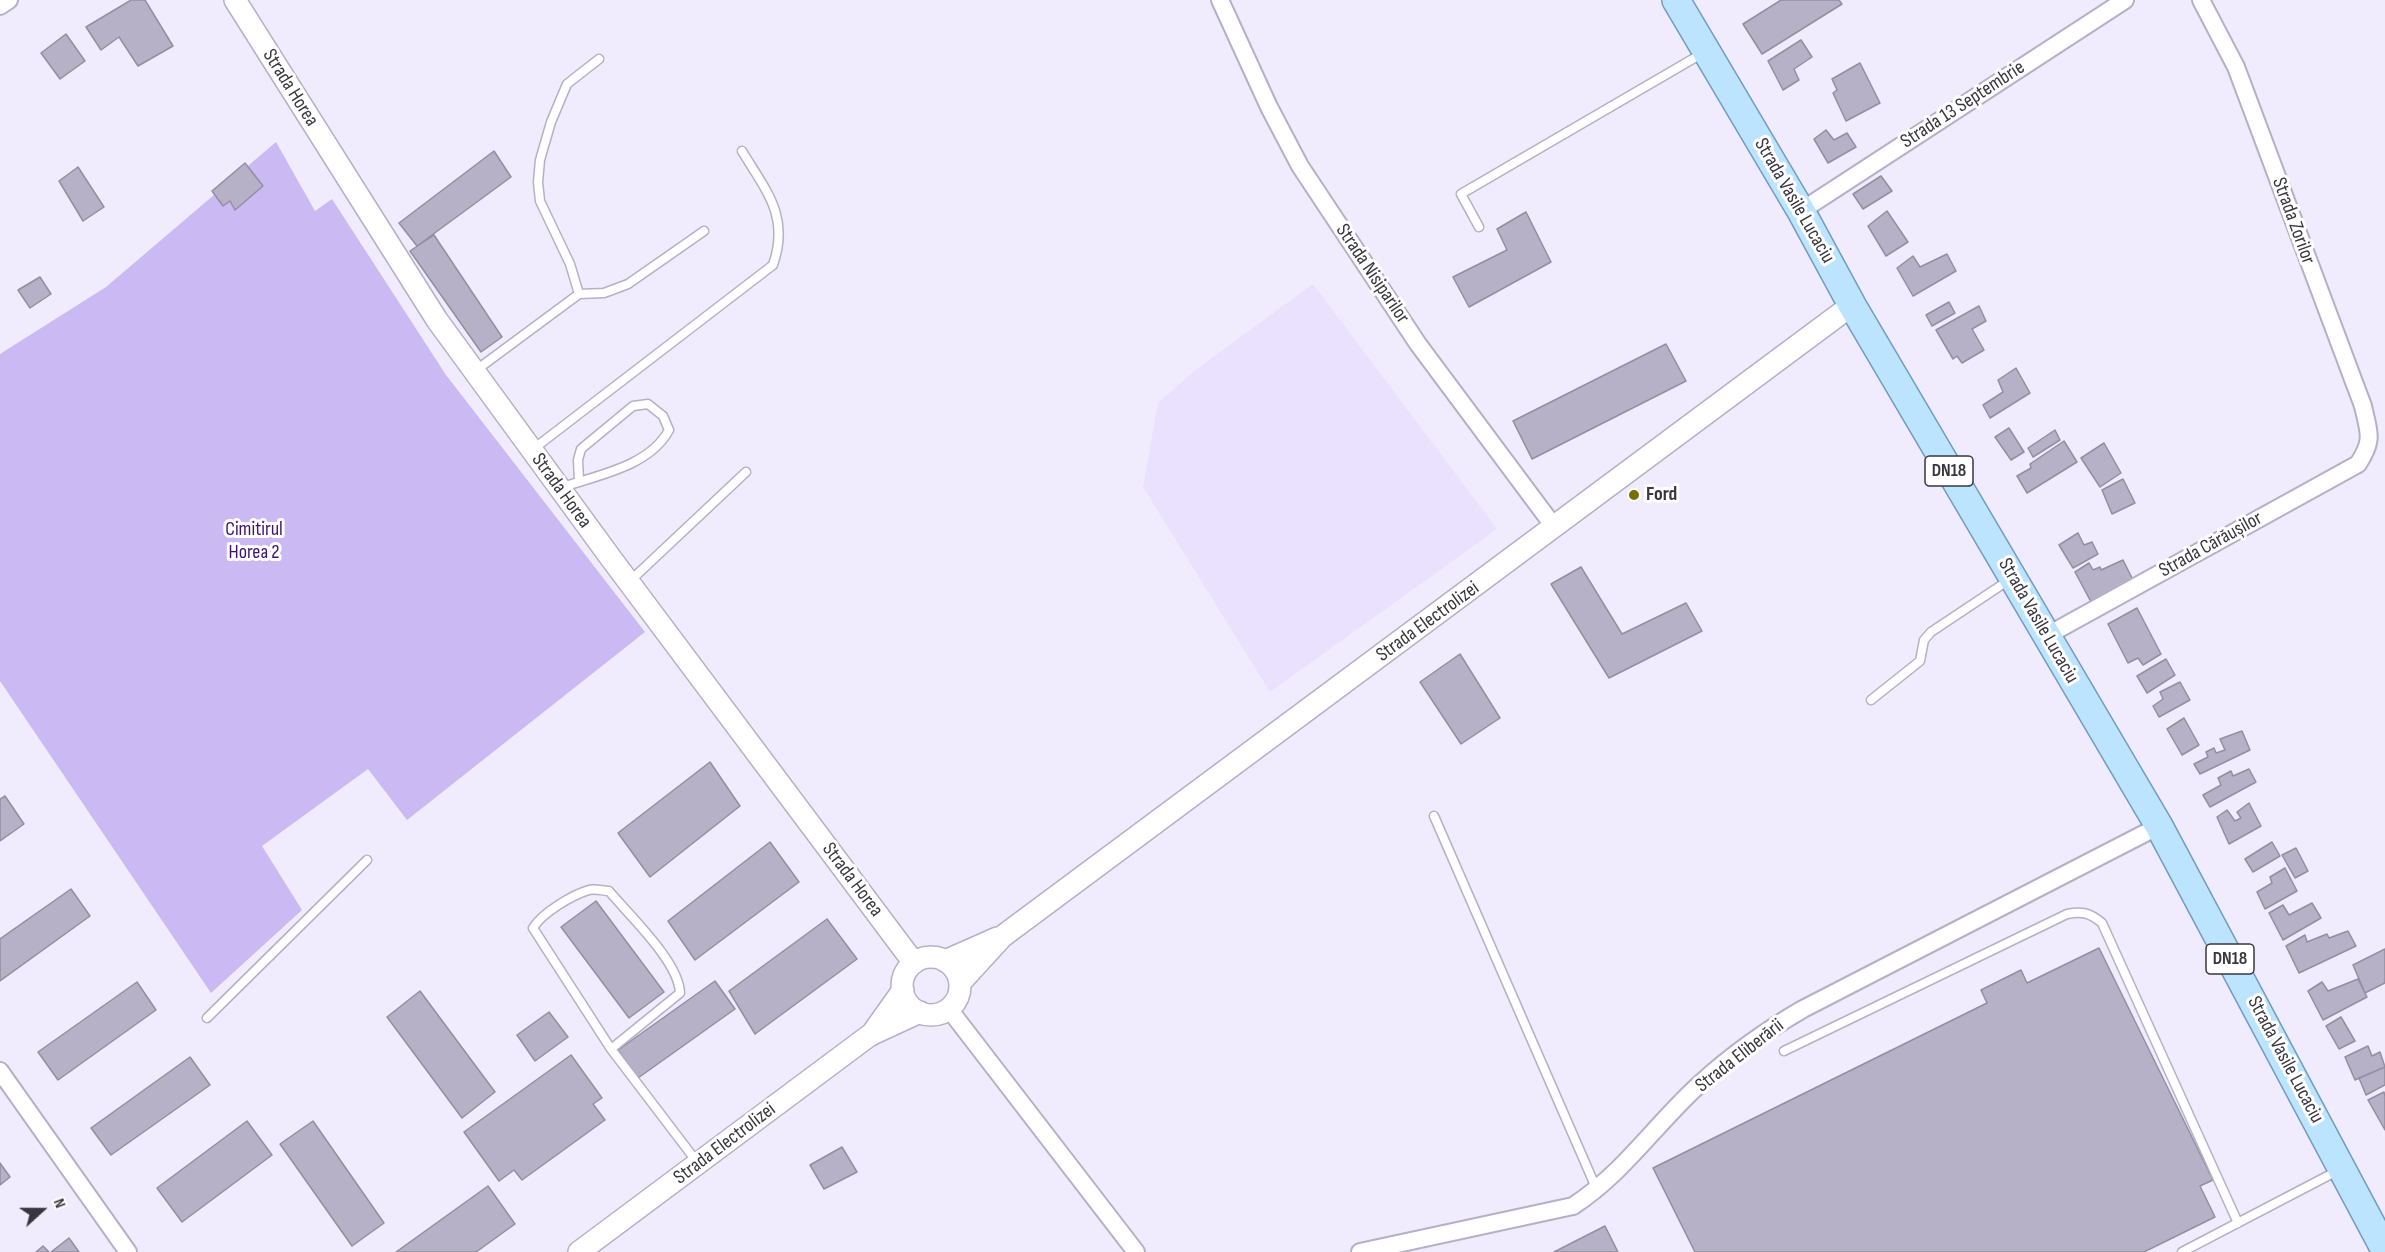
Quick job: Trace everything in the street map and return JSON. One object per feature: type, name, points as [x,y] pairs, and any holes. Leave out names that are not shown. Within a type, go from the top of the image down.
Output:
[{"type":"main road","name":"Strada Vasile Lucaciu","points":[[1676,0],[1801,211],[1852,306],[2159,826],[2385,1250]]},
{"type":"street","points":[[0,6],[9,0]]},
{"type":"street","name":"Strada Horea","points":[[235,0],[437,320],[628,582],[914,963]]},
{"type":"street","name":"Strada Nisiparilor","points":[[1220,0],[1269,107],[1300,166],[1418,344],[1555,528]]},
{"type":"street","name":"Strada 13 Septembrie","points":[[1801,211],[2125,0]]},
{"type":"street","name":"Strada Zorilor","points":[[2200,0],[2236,67],[2363,406],[2369,433],[2368,448]]},
{"type":"street","name":"Strada Electrolizei","points":[[960,983],[1003,936],[1852,306]]},
{"type":"street","name":"Strada Cărăușilor","points":[[2048,635],[2358,464],[2368,448]]},
{"type":"street","name":"Strada Eliberării","points":[[1360,1252],[1573,1206],[1598,1190],[1702,1083],[1767,1030],[1813,1003],[2159,826]]},
{"type":"street","name":"Strada Electrolizei","points":[[945,961],[1003,936]]},
{"type":"street","points":[[929,957],[945,961],[957,974],[960,983],[957,997],[949,1009],[935,1014],[920,1012],[910,1006],[903,990],[904,975],[914,963],[929,957]]},
{"type":"street","name":"Strada Electrolizei","points":[[870,1035],[903,990]]},
{"type":"street","points":[[949,1009],[1136,1252]]},
{"type":"street","name":"Strada Electrolizei","points":[[579,1252],[870,1035],[920,1012]]},
{"type":"street","points":[[0,1071],[128,1252]]},
{"type":"lane","points":[[1479,227],[1461,194],[1706,51]]},
{"type":"lane","points":[[579,294],[570,264],[540,201],[538,182],[540,160],[550,122],[567,84],[599,59]]},
{"type":"lane","points":[[532,451],[773,265],[780,245],[779,222],[772,201],[742,151]]},
{"type":"lane","points":[[474,371],[579,294],[604,293],[628,284],[704,231]]},
{"type":"lane","points":[[559,488],[638,462],[663,442],[669,430],[663,416],[648,404],[633,406],[581,449],[578,460],[579,481]]},
{"type":"lane","points":[[628,582],[746,471]]},
{"type":"lane","points":[[1871,700],[1920,661],[1924,640],[1931,632],[2013,577]]},
{"type":"lane","points":[[1434,816],[1598,1190]]},
{"type":"lane","points":[[207,1018],[367,860]]},
{"type":"lane","points":[[611,1048],[680,993],[680,987],[671,964],[609,891],[591,889],[549,911],[539,918],[533,928],[611,1048],[698,1163]]},
{"type":"lane","points":[[1784,1051],[2067,914],[2082,911],[2102,923],[2238,1223]]},
{"type":"lane","points":[[2182,1252],[2342,1168]]},
{"type":"shaded area","points":[[1313,284],[1497,529],[1270,692],[1143,487],[1158,403],[1194,371]]},
{"type":"green space","name":"Cimitirul Horea 2","points":[[276,142],[315,211],[332,199],[446,375],[645,632],[407,820],[368,769],[262,846],[302,910],[211,993],[0,681],[0,354],[106,287]]},
{"type":"building","points":[[131,0],[145,0],[173,46],[138,66],[119,37],[101,50],[86,27]]},
{"type":"building","points":[[1781,0],[1839,0],[1842,4],[1762,54],[1743,24]]},
{"type":"building","points":[[66,34],[85,61],[60,79],[41,53]]},
{"type":"building","points":[[1801,40],[1812,57],[1794,69],[1799,80],[1783,90],[1768,61]]},
{"type":"building","points":[[1860,63],[1880,103],[1846,121],[1833,93],[1837,90],[1832,79]]},
{"type":"building","points":[[1826,130],[1834,140],[1847,133],[1856,147],[1828,163],[1814,139]]},
{"type":"building","points":[[494,151],[511,177],[417,246],[399,223]]},
{"type":"building","points":[[245,163],[263,186],[235,210],[230,201],[223,206],[212,191]]},
{"type":"building","points":[[78,167],[104,207],[83,221],[59,181]]},
{"type":"building","points":[[1881,176],[1892,191],[1863,209],[1853,194]]},
{"type":"building","points":[[1887,211],[1908,242],[1886,256],[1868,226]]},
{"type":"building","points":[[1526,212],[1551,262],[1469,307],[1453,277],[1507,250],[1497,229]]},
{"type":"building","points":[[434,235],[502,337],[481,352],[410,251]]},
{"type":"building","points":[[1947,254],[1956,271],[1913,296],[1897,268],[1913,256],[1920,267]]},
{"type":"building","points":[[40,277],[51,294],[30,308],[18,290]]},
{"type":"building","points":[[1949,302],[1955,313],[1932,326],[1926,315]]},
{"type":"building","points":[[1979,306],[1986,321],[1972,329],[1984,350],[1962,363],[1957,356],[1953,359],[1936,330]]},
{"type":"building","points":[[1666,344],[1686,381],[1532,459],[1513,421]]},
{"type":"building","points":[[2016,368],[2030,393],[1990,418],[1983,405],[2003,392],[1998,380]]},
{"type":"building","points":[[2009,428],[2024,452],[2011,460],[1995,437]]},
{"type":"building","points":[[2055,430],[2060,440],[2033,457],[2028,448]]},
{"type":"building","points":[[2064,441],[2077,462],[2027,493],[2017,476],[2031,468],[2030,464]]},
{"type":"building","points":[[2104,443],[2121,473],[2100,487],[2081,458]]},
{"type":"building","points":[[2123,479],[2135,503],[2112,514],[2102,490]]},
{"type":"building","points":[[2078,533],[2084,545],[2092,542],[2098,554],[2073,568],[2059,545]]},
{"type":"building","points":[[2123,560],[2133,580],[2091,602],[2075,572],[2089,563],[2093,570],[2100,567],[2101,570]]},
{"type":"building","points":[[1581,567],[1622,634],[1686,603],[1702,631],[1609,678],[1551,584]]},
{"type":"building","points":[[2137,608],[2161,654],[2143,665],[2138,658],[2128,663],[2108,624]]},
{"type":"building","points":[[1460,654],[1500,718],[1461,744],[1420,682]]},
{"type":"building","points":[[2166,659],[2175,675],[2147,693],[2137,676]]},
{"type":"building","points":[[2180,682],[2190,700],[2159,717],[2153,706],[2163,699],[2160,692]]},
{"type":"building","points":[[2184,718],[2199,745],[2182,755],[2167,729]]},
{"type":"building","points":[[2242,731],[2250,750],[2200,774],[2194,764],[2208,757],[2206,752],[2214,748],[2216,753],[2225,750],[2220,739]]},
{"type":"building","points":[[710,762],[740,806],[650,877],[618,833]]},
{"type":"building","points":[[2249,769],[2256,782],[2210,807],[2203,795],[2221,785],[2218,778],[2231,771],[2233,776]]},
{"type":"building","points":[[5,796],[24,824],[0,841],[0,799]]},
{"type":"building","points":[[2249,803],[2261,826],[2229,844],[2217,817],[2227,810],[2235,821],[2241,818],[2237,812]]},
{"type":"building","points":[[770,842],[799,882],[695,960],[668,921]]},
{"type":"building","points":[[2272,842],[2280,856],[2253,872],[2245,859]]},
{"type":"building","points":[[2296,848],[2308,871],[2295,878],[2282,855]]},
{"type":"building","points":[[2285,868],[2297,891],[2265,909],[2257,892],[2272,883],[2270,877]]},
{"type":"building","points":[[71,889],[90,916],[0,981],[0,939]]},
{"type":"building","points":[[596,901],[664,992],[629,1018],[561,927]]},
{"type":"building","points":[[2312,903],[2321,918],[2283,940],[2269,913],[2283,905],[2289,915]]},
{"type":"building","points":[[827,919],[857,959],[755,1034],[729,991]]},
{"type":"building","points":[[2348,931],[2356,946],[2299,973],[2286,946],[2305,935],[2307,942],[2327,934],[2329,938]]},
{"type":"building","points":[[2099,948],[2213,1180],[2200,1186],[2215,1217],[2144,1252],[1695,1252],[1653,1168],[1987,1003],[1981,990],[2021,970],[2027,983]]},
{"type":"building","points":[[2385,949],[2385,983],[2365,993],[2353,965]]},
{"type":"building","points":[[2358,979],[2367,997],[2323,1020],[2308,991],[2322,982],[2328,991]]},
{"type":"building","points":[[715,981],[735,1009],[638,1078],[618,1050]]},
{"type":"building","points":[[137,982],[156,1010],[58,1080],[38,1052]]},
{"type":"building","points":[[420,991],[495,1092],[462,1118],[387,1017]]},
{"type":"building","points":[[549,1012],[568,1037],[535,1061],[517,1035]]},
{"type":"building","points":[[2341,1017],[2355,1041],[2339,1049],[2326,1026]]},
{"type":"building","points":[[2368,1046],[2372,1056],[2380,1052],[2385,1067],[2355,1080],[2345,1057]]},
{"type":"building","points":[[571,1055],[602,1098],[593,1104],[605,1120],[522,1180],[514,1170],[499,1181],[464,1132]]},
{"type":"building","points":[[190,1057],[210,1085],[111,1155],[91,1128]]},
{"type":"building","points":[[2385,1067],[2385,1085],[2366,1095],[2359,1078]]},
{"type":"building","points":[[2384,1092],[2385,1096],[2385,1130],[2368,1100]]},
{"type":"building","points":[[247,1121],[272,1155],[182,1222],[157,1188]]},
{"type":"building","points":[[313,1121],[384,1223],[352,1246],[280,1144]]},
{"type":"building","points":[[842,1147],[857,1172],[824,1189],[810,1165]]},
{"type":"building","points":[[0,1163],[10,1177],[0,1185]]},
{"type":"building","points":[[488,1186],[515,1224],[476,1252],[396,1252]]},
{"type":"building","points":[[1605,1226],[1618,1252],[1554,1252]]},
{"type":"building","points":[[69,1238],[79,1252],[51,1252]]},
{"type":"building","points":[[43,1246],[49,1252],[36,1252]]},
{"type":"place","name":"Ford","points":[[1634,495]]}]
